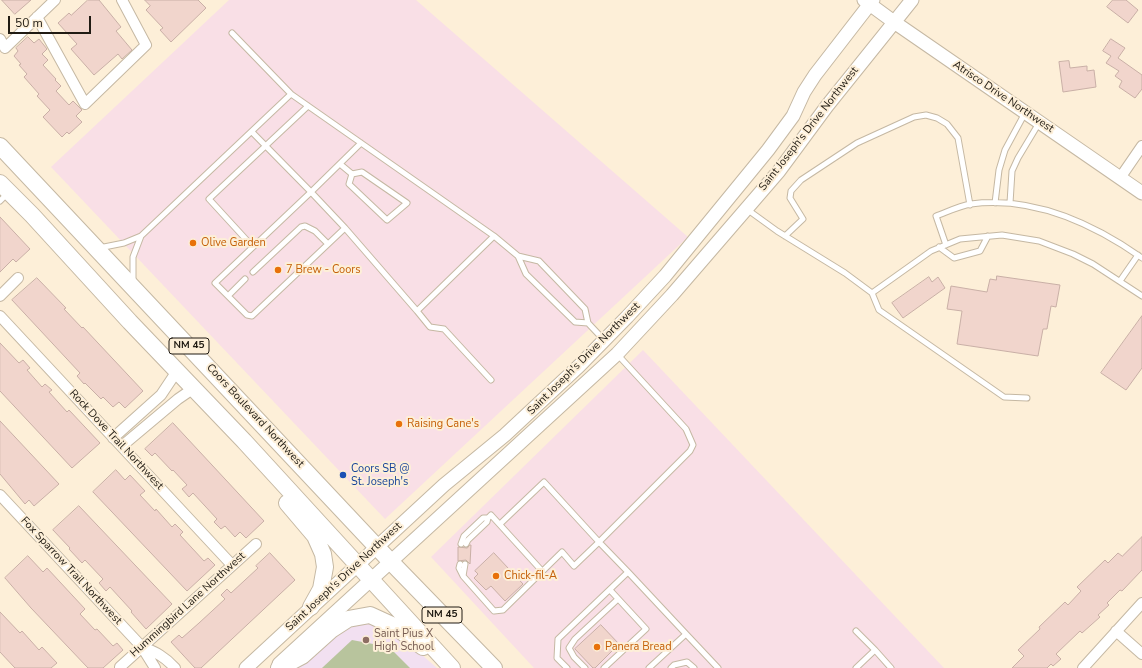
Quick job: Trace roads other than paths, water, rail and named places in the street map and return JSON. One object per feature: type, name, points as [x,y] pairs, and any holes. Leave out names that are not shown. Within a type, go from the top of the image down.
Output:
[{"type":"main road","name":"Coors Boulevard Northwest","points":[[0,146],[390,561],[494,668]]},
{"type":"main road","name":"NM 45","points":[[3,192],[244,441],[452,668]]},
{"type":"main road","points":[[244,441],[250,462],[315,536],[323,554],[325,567],[321,589],[311,607]]},
{"type":"main road","points":[[279,668],[302,656],[331,630],[348,619],[370,615],[394,626],[452,668]]},
{"type":"street","points":[[2,43],[36,17],[55,0]]},
{"type":"street","points":[[36,17],[84,104],[146,45],[122,0]]},
{"type":"street","name":"Saint Joseph's Drive Northwest","points":[[275,668],[370,579],[617,354],[672,295],[779,171],[827,106],[912,0]]},
{"type":"street","name":"Saint Joseph's Drive Northwest","points":[[246,668],[444,485],[505,435],[604,340],[665,276],[768,150],[793,116],[804,92],[815,75],[869,1]]},
{"type":"street","name":"Atrisco Drive Northwest","points":[[869,1],[894,22],[1142,193]]},
{"type":"street","points":[[1120,178],[1142,146]]},
{"type":"street","points":[[0,296],[18,278]]},
{"type":"street","name":"Rock Dove Trail Northwest","points":[[0,316],[232,565]]},
{"type":"street","points":[[604,340],[617,354]]},
{"type":"street","points":[[113,438],[160,395],[177,371]]},
{"type":"street","points":[[122,446],[178,399],[194,388]]},
{"type":"street","name":"Fox Sparrow Trail Northwest","points":[[0,495],[142,647],[155,668]]},
{"type":"street","name":"Hummingbird Lane Northwest","points":[[120,667],[256,544]]},
{"type":"street","points":[[1083,668],[1142,603]]},
{"type":"street","points":[[1116,631],[1142,654]]},
{"type":"street","name":"Fox Sparrow Trail Northwest","points":[[142,647],[158,653],[175,668]]},
{"type":"lane","points":[[232,33],[291,94],[494,236],[518,256],[526,274],[575,322],[588,323]]},
{"type":"lane","points":[[97,249],[124,243],[141,236],[291,94]]},
{"type":"lane","points":[[253,247],[209,198],[308,106]]},
{"type":"lane","points":[[994,203],[999,170],[1005,150],[1026,112]]},
{"type":"lane","points":[[784,236],[803,219],[790,198],[791,191],[801,180],[857,143],[914,117],[926,115],[936,118],[947,124],[958,138],[970,204]]},
{"type":"lane","points":[[1010,203],[1012,171],[1018,158],[1040,122]]},
{"type":"lane","points":[[252,132],[345,228],[430,327],[444,329],[491,380]]},
{"type":"lane","points":[[345,228],[252,316],[247,315],[215,283],[362,143]]},
{"type":"lane","points":[[340,164],[352,174]]},
{"type":"lane","points":[[362,172],[407,203],[387,220],[349,184],[352,174],[362,172]]},
{"type":"lane","points":[[946,245],[936,216],[970,204],[1010,203],[1048,210],[1082,222],[1140,256],[1120,281]]},
{"type":"lane","points":[[746,208],[784,236],[845,273],[872,293],[880,310],[1004,397],[1027,398]]},
{"type":"lane","points":[[253,272],[301,227],[305,226],[315,231],[328,244]]},
{"type":"lane","points":[[872,293],[931,251],[939,247],[960,240],[1002,235],[1039,241],[1073,254],[1093,264],[1142,296]]},
{"type":"lane","points":[[133,286],[134,257],[141,236]]},
{"type":"lane","points":[[417,311],[494,236]]},
{"type":"lane","points":[[939,247],[954,258],[980,251],[988,236]]},
{"type":"lane","points":[[518,256],[539,261],[585,309],[588,323],[604,340]]},
{"type":"lane","points":[[228,296],[245,279]]},
{"type":"lane","points":[[462,564],[463,576],[494,611],[503,610],[562,552],[574,566],[690,451],[693,445],[686,429],[617,354]]},
{"type":"lane","points":[[500,524],[544,482],[718,668]]},
{"type":"lane","points":[[463,544],[487,522],[490,516],[500,524],[542,571]]},
{"type":"lane","points":[[567,668],[557,658],[558,639],[628,572]]},
{"type":"lane","points":[[604,668],[646,629],[610,590]]},
{"type":"lane","points":[[585,668],[574,657],[570,648],[575,638],[618,599]]},
{"type":"lane","points":[[856,631],[891,668]]},
{"type":"lane","points":[[649,668],[686,634]]},
{"type":"lane","points":[[856,668],[875,650]]},
{"type":"lane","points":[[671,668],[674,665],[687,662],[694,668]]},
{"type":"place","name":"Olive Garden","points":[[193,243]]},
{"type":"place","name":"7 Brew - Coors","points":[[278,270]]},
{"type":"place","name":"Raising Cane's","points":[[399,424]]},
{"type":"place","name":"Coors SB @ St. Joseph's","points":[[343,475]]},
{"type":"place","name":"Chick-fil-A","points":[[496,576]]},
{"type":"place","name":"Saint Pius X High School","points":[[366,640]]},
{"type":"place","name":"Panera Bread","points":[[597,647]]}]
